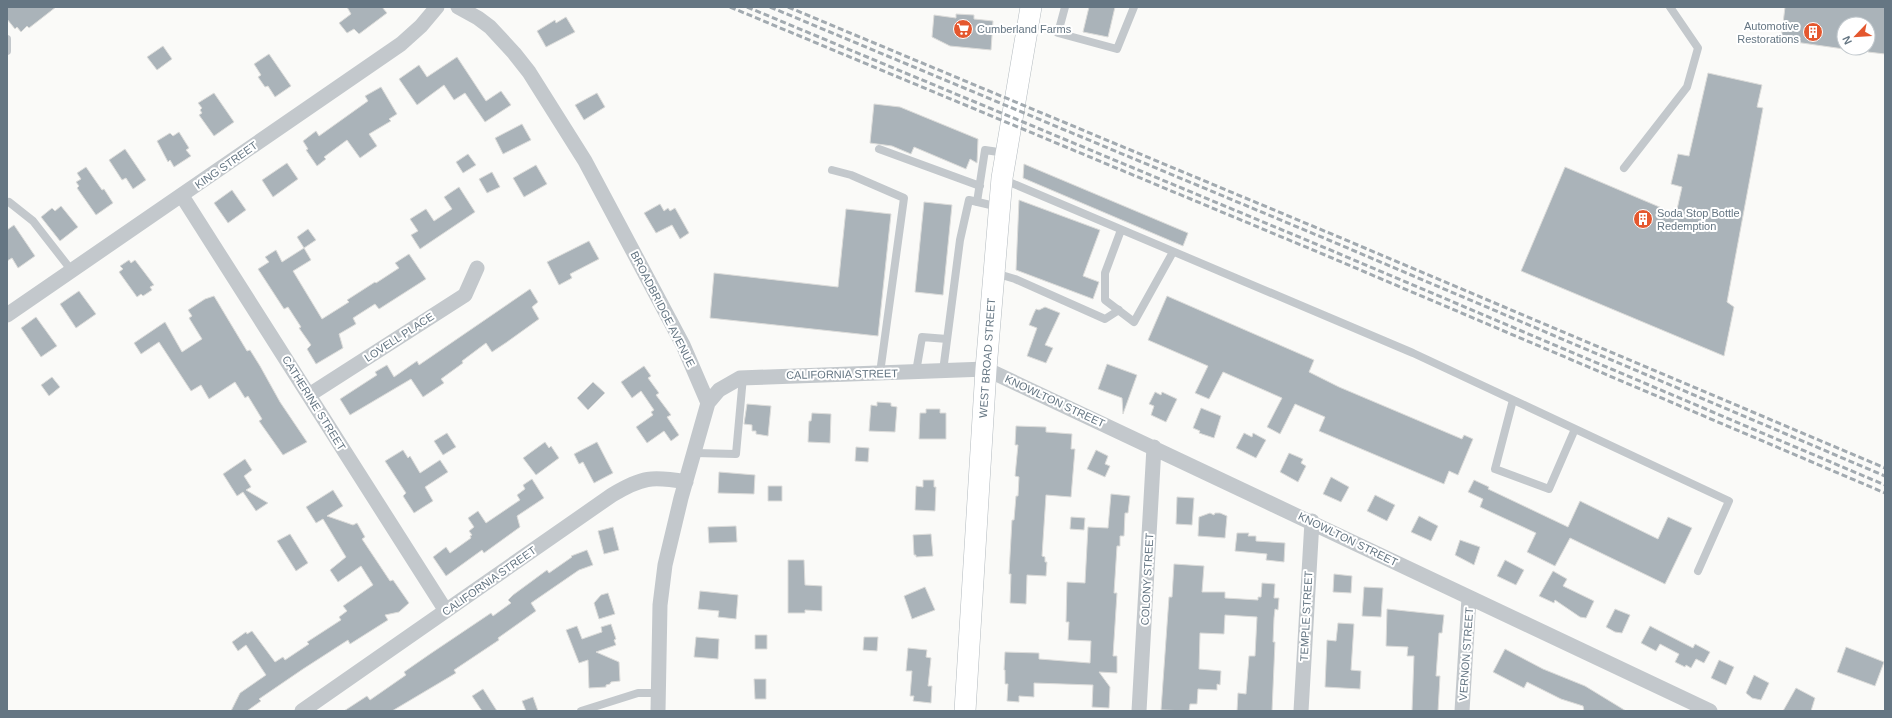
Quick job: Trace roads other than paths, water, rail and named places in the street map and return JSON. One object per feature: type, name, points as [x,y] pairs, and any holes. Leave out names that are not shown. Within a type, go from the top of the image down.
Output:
[{"type":"main road","name":"WEST BROAD STREET","points":[[965,711],[986,369],[999,207],[1002,178],[1031,7]]},
{"type":"street","name":"KING STREET","points":[[7,315],[401,44],[421,26],[437,7]]},
{"type":"street","name":"BROADBRIDGE AVENUE","points":[[458,7],[478,18],[490,27],[529,72],[585,161],[683,345],[708,403]]},
{"type":"street","name":"CATHERINE STREET","points":[[182,196],[446,611]]},
{"type":"street","name":"LOVELL PLACE","points":[[309,395],[465,294],[477,268]]},
{"type":"street","name":"CALIFORNIA STREET","points":[[708,403],[724,386],[743,378],[986,369]]},
{"type":"street","name":"KNOWLTON STREET","points":[[986,369],[1312,521],[1469,598],[1710,711]]},
{"type":"street","points":[[658,711],[662,582],[686,482],[708,403]]},
{"type":"street","name":"COLONY STREET","points":[[1139,711],[1154,447]]},
{"type":"street","name":"CALIFORNIA STREET","points":[[302,711],[626,486],[650,478],[686,482]]},
{"type":"street","name":"TEMPLE STREET","points":[[1301,711],[1312,521]]},
{"type":"street","name":"VERNON STREET","points":[[1462,711],[1469,598]]},
{"type":"lane","points":[[1065,7],[1058,33],[1117,49],[1134,7]]},
{"type":"lane","points":[[1624,168],[1687,86],[1698,48],[1670,7]]},
{"type":"lane","points":[[7,39],[7,51]]},
{"type":"lane","points":[[879,149],[980,186]]},
{"type":"lane","points":[[977,202],[985,150],[1006,154]]},
{"type":"lane","points":[[832,170],[851,175],[904,198],[880,373]]},
{"type":"lane","points":[[1002,178],[1120,230],[1413,353],[1729,501],[1698,571]]},
{"type":"lane","points":[[943,371],[960,240],[969,200],[999,207]]},
{"type":"lane","points":[[9,202],[33,221],[72,271]]},
{"type":"lane","points":[[1120,230],[1105,273],[1104,300],[1134,322],[1173,252]]},
{"type":"lane","points":[[994,272],[1015,279],[1105,319],[1119,310]]},
{"type":"lane","points":[[916,372],[922,337],[948,339]]},
{"type":"lane","points":[[695,453],[736,454],[743,378]]},
{"type":"lane","points":[[1513,400],[1496,469],[1549,489],[1575,429]]},
{"type":"lane","points":[[581,711],[638,693],[658,693]]},
{"type":"railway","points":[[730,7],[1325,255],[1885,493]]},
{"type":"railway","points":[[747,7],[1328,249],[1885,485]]},
{"type":"railway","points":[[770,7],[1331,241],[1885,476]]},
{"type":"railway","points":[[788,7],[1334,235],[1885,468]]},
{"type":"place","name":"Cumberland Farms","points":[[963,29]]},
{"type":"place","name":"Automotive Restorations","points":[[1813,32]]},
{"type":"place","name":"Soda Stop Bottle Redemption","points":[[1643,219]]}]
